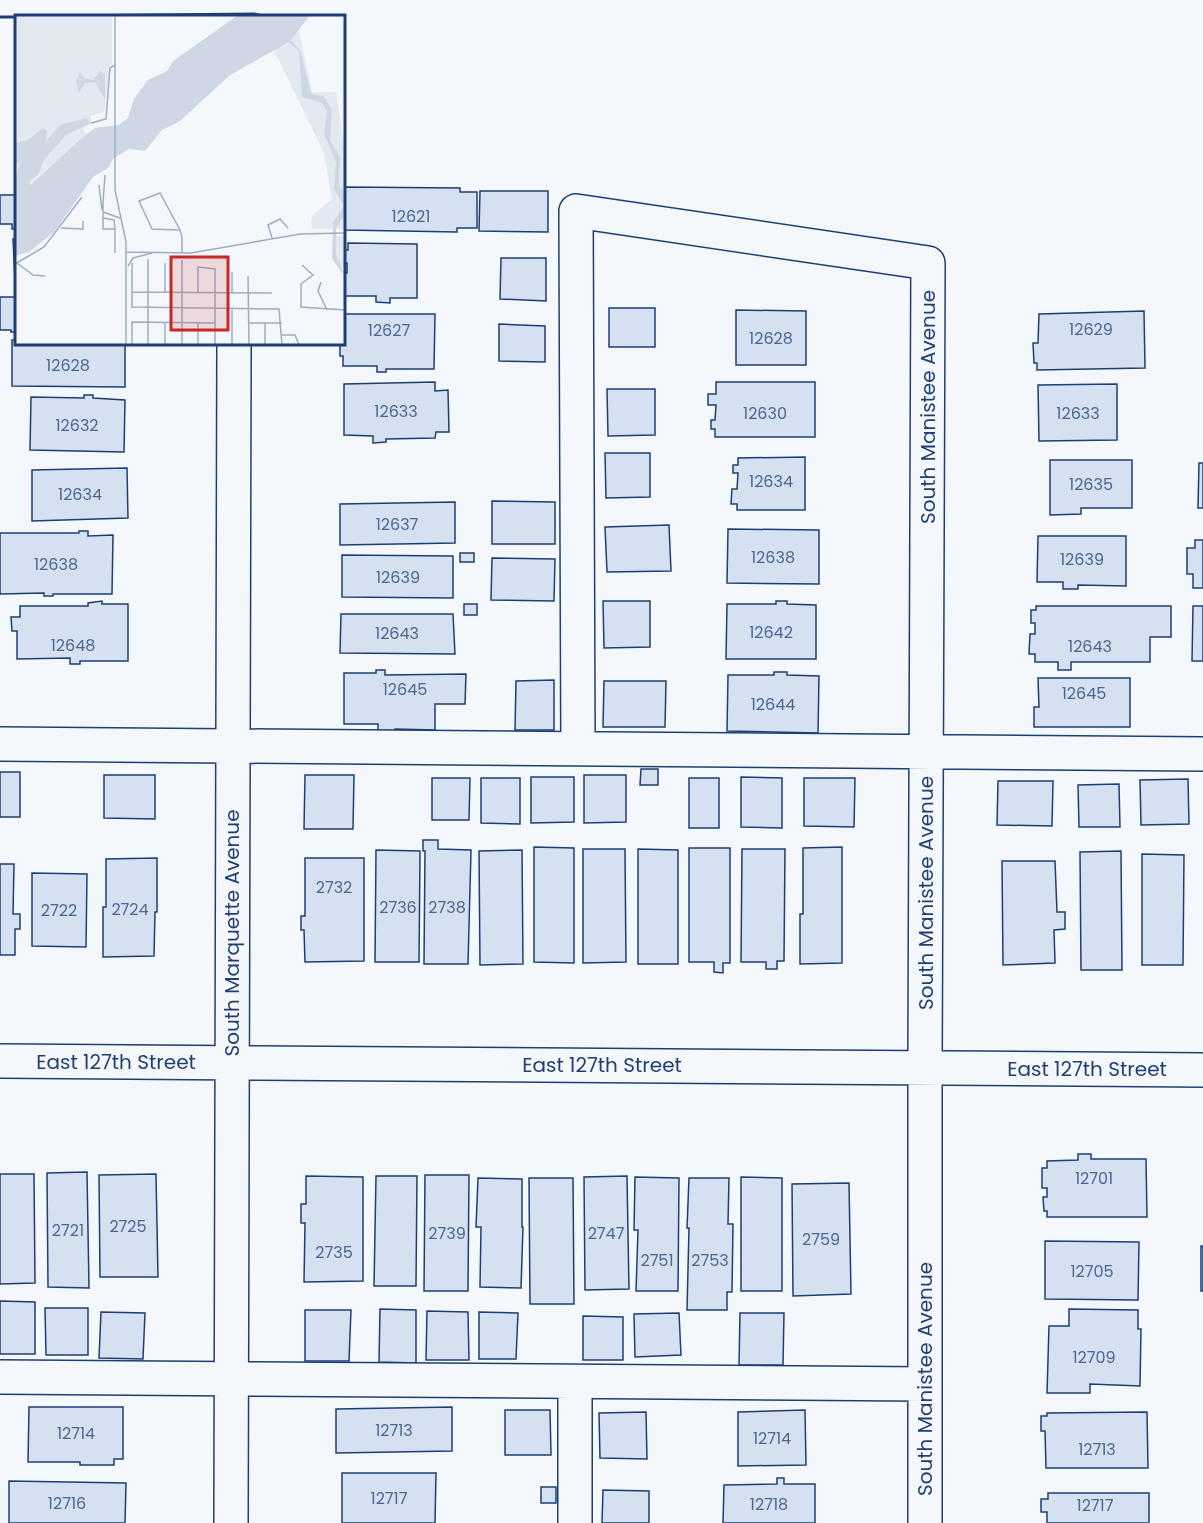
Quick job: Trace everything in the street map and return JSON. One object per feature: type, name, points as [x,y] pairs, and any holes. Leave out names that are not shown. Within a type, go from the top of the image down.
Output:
[{"type":"street","name":"South Manistee Avenue","points":[[578,749],[576,211],[928,262],[925,1523]]},
{"type":"street","name":"South Marquette Avenue","points":[[231,1523],[234,345]]},
{"type":"street","points":[[0,744],[1203,754]]},
{"type":"street","name":"East 127th Street","points":[[0,1061],[1203,1070]]},
{"type":"street","points":[[0,1377],[925,1384]]},
{"type":"street","points":[[575,1382],[575,1523]]},
{"type":"building","points":[[345,187],[460,188],[460,192],[477,192],[477,228],[457,228],[457,232],[345,230]]},
{"type":"building","points":[[480,191],[548,191],[548,232],[479,231]]},
{"type":"building","points":[[0,195],[15,195],[15,229],[12,229],[12,224],[0,224]]},
{"type":"building","points":[[13,239],[15,239],[15,281]]},
{"type":"building","points":[[348,243],[417,244],[417,298],[390,298],[390,303],[376,302],[376,296],[345,296],[347,263],[345,263],[345,250],[348,250]]},
{"type":"building","points":[[501,258],[546,258],[546,301],[500,299]]},
{"type":"building","points":[[0,297],[15,297],[15,332],[0,330]]},
{"type":"building","points":[[609,308],[655,308],[655,347],[609,347]]},
{"type":"building","points":[[736,310],[806,311],[806,365],[736,365]]},
{"type":"building","points":[[1144,311],[1145,368],[1037,370],[1037,363],[1034,363],[1033,343],[1038,343],[1039,314]]},
{"type":"building","points":[[345,314],[435,314],[434,369],[386,369],[386,372],[377,372],[377,366],[343,366],[343,356],[340,356],[340,345],[345,345]]},
{"type":"building","points":[[499,324],[545,326],[545,362],[499,361]]},
{"type":"building","points":[[12,340],[15,340],[15,345],[125,345],[125,387],[12,386]]},
{"type":"building","points":[[435,382],[435,391],[448,390],[449,432],[436,432],[435,438],[386,439],[386,442],[373,443],[373,436],[344,435],[344,384]]},
{"type":"building","points":[[716,382],[815,382],[815,437],[715,437],[715,429],[711,429],[711,420],[715,420],[716,405],[708,405],[708,394],[716,394]]},
{"type":"building","points":[[1117,384],[1117,440],[1039,441],[1038,385]]},
{"type":"building","points":[[607,389],[655,389],[655,435],[608,436]]},
{"type":"building","points":[[84,395],[93,395],[93,398],[125,400],[124,452],[30,450],[31,397],[84,398]]},
{"type":"building","points":[[605,453],[650,453],[650,497],[606,498]]},
{"type":"building","points":[[805,457],[805,510],[737,510],[737,504],[731,504],[732,489],[737,489],[738,473],[733,473],[733,465],[738,465],[738,458]]},
{"type":"building","points":[[1050,460],[1132,460],[1132,508],[1081,508],[1081,514],[1050,515]]},
{"type":"building","points":[[1199,463],[1203,463],[1203,508],[1198,508]]},
{"type":"building","points":[[127,468],[128,518],[32,521],[32,470]]},
{"type":"building","points":[[492,501],[555,502],[555,544],[492,544]]},
{"type":"building","points":[[455,502],[455,543],[340,545],[340,504]]},
{"type":"building","points":[[669,525],[671,571],[607,572],[605,527]]},
{"type":"building","points":[[728,529],[819,530],[819,584],[727,583]]},
{"type":"building","points":[[79,531],[88,531],[88,536],[113,535],[112,594],[44,596],[44,593],[0,594],[0,533],[79,533]]},
{"type":"building","points":[[1038,536],[1126,536],[1126,586],[1078,585],[1078,589],[1063,589],[1063,582],[1037,582]]},
{"type":"building","points":[[1195,540],[1203,540],[1203,588],[1193,588],[1193,574],[1187,574],[1187,548],[1195,548]]},
{"type":"building","points":[[460,553],[474,553],[474,562],[460,562]]},
{"type":"building","points":[[342,555],[453,556],[453,598],[342,597]]},
{"type":"building","points":[[492,558],[555,559],[554,601],[491,600]]},
{"type":"building","points":[[102,601],[102,604],[128,604],[128,661],[80,661],[80,664],[70,664],[70,658],[17,659],[17,631],[12,631],[11,617],[20,617],[20,606],[88,606],[88,603]]},
{"type":"building","points":[[603,601],[650,601],[650,647],[604,648]]},
{"type":"building","points":[[776,601],[787,601],[787,604],[816,605],[816,659],[726,659],[727,604],[776,604]]},
{"type":"building","points":[[464,604],[477,604],[477,615],[464,615]]},
{"type":"building","points":[[1036,606],[1171,606],[1171,637],[1150,637],[1150,662],[1071,662],[1071,670],[1058,670],[1058,662],[1035,662],[1035,654],[1029,654],[1030,634],[1035,634],[1035,623],[1031,623],[1031,610],[1036,610]]},
{"type":"building","points":[[1193,606],[1203,606],[1203,661],[1192,661]]},
{"type":"building","points":[[341,614],[453,614],[455,654],[340,653]]},
{"type":"building","points":[[376,670],[385,670],[385,675],[466,674],[465,704],[435,704],[435,730],[378,731],[378,724],[344,724],[344,673],[376,673]]},
{"type":"building","points":[[774,672],[787,672],[787,675],[819,676],[818,733],[727,731],[728,675],[774,675]]},
{"type":"building","points":[[1038,678],[1130,678],[1130,727],[1034,727],[1034,707],[1039,707]]},
{"type":"building","points":[[554,680],[554,730],[515,730],[516,681]]},
{"type":"building","points":[[604,681],[666,681],[665,727],[603,727]]},
{"type":"building","points":[[641,769],[658,769],[658,785],[640,785]]},
{"type":"building","points":[[0,772],[20,772],[20,817],[0,817]]},
{"type":"building","points":[[104,775],[155,775],[155,819],[104,818]]},
{"type":"building","points":[[305,775],[354,775],[353,829],[304,829]]},
{"type":"building","points":[[584,775],[626,775],[626,822],[584,823]]},
{"type":"building","points":[[531,777],[574,777],[574,822],[531,823]]},
{"type":"building","points":[[741,777],[782,778],[782,828],[741,827]]},
{"type":"building","points":[[432,778],[470,778],[469,820],[432,820]]},
{"type":"building","points":[[481,778],[520,778],[520,824],[481,823]]},
{"type":"building","points":[[689,778],[719,778],[719,828],[689,828]]},
{"type":"building","points":[[804,778],[855,778],[854,827],[804,826]]},
{"type":"building","points":[[1188,779],[1189,824],[1141,825],[1140,780]]},
{"type":"building","points":[[998,781],[1053,781],[1052,826],[997,825]]},
{"type":"building","points":[[1119,784],[1120,827],[1079,827],[1078,785]]},
{"type":"building","points":[[423,840],[438,840],[438,849],[471,850],[468,964],[424,964],[425,851],[423,851]]},
{"type":"building","points":[[534,847],[574,848],[574,963],[534,962]]},
{"type":"building","points":[[842,847],[842,963],[800,964],[803,848]]},
{"type":"building","points":[[689,848],[730,848],[730,963],[723,963],[723,973],[714,972],[714,962],[689,962]]},
{"type":"building","points":[[583,849],[625,849],[626,962],[583,963]]},
{"type":"building","points":[[638,849],[678,850],[678,964],[638,964]]},
{"type":"building","points":[[742,849],[785,849],[784,961],[777,961],[777,969],[766,969],[766,962],[741,962]]},
{"type":"building","points":[[376,850],[420,851],[419,962],[375,962]]},
{"type":"building","points":[[522,850],[523,964],[480,965],[479,851]]},
{"type":"building","points":[[1121,851],[1122,970],[1081,970],[1080,852]]},
{"type":"building","points":[[1142,854],[1184,855],[1183,965],[1142,965]]},
{"type":"building","points":[[157,858],[154,956],[103,957],[106,859]]},
{"type":"building","points":[[305,858],[364,858],[364,961],[305,962],[301,916],[305,916]]},
{"type":"building","points":[[1002,861],[1055,861],[1057,912],[1065,912],[1065,929],[1054,930],[1055,963],[1003,965]]},
{"type":"building","points":[[0,864],[14,864],[13,914],[20,914],[20,929],[15,929],[15,955],[0,955]]},
{"type":"building","points":[[32,873],[87,874],[86,947],[32,946]]},
{"type":"building","points":[[1078,1154],[1091,1154],[1091,1159],[1146,1159],[1147,1217],[1047,1217],[1043,1197],[1047,1197],[1047,1188],[1042,1188],[1042,1168],[1047,1168],[1047,1161],[1078,1160]]},
{"type":"building","points":[[87,1172],[89,1288],[48,1287],[47,1173]]},
{"type":"building","points":[[0,1174],[34,1174],[35,1283],[0,1284]]},
{"type":"building","points":[[156,1174],[158,1277],[100,1277],[99,1175]]},
{"type":"building","points":[[425,1175],[469,1175],[468,1291],[424,1291]]},
{"type":"building","points":[[306,1176],[363,1177],[363,1281],[304,1282],[305,1223],[301,1223],[301,1204],[306,1204]]},
{"type":"building","points":[[376,1176],[417,1176],[416,1286],[374,1286]]},
{"type":"building","points":[[627,1176],[629,1289],[585,1290],[584,1177]]},
{"type":"building","points":[[635,1177],[679,1178],[678,1291],[636,1291],[638,1230],[634,1230]]},
{"type":"building","points":[[741,1177],[782,1178],[782,1291],[741,1291]]},
{"type":"building","points":[[478,1178],[522,1179],[521,1288],[480,1287],[481,1227],[476,1227]]},
{"type":"building","points":[[529,1178],[573,1178],[574,1304],[530,1304]]},
{"type":"building","points":[[689,1178],[729,1178],[728,1224],[733,1224],[732,1292],[727,1292],[727,1310],[687,1310]]},
{"type":"building","points":[[849,1183],[851,1294],[793,1296],[792,1184]]},
{"type":"building","points":[[1045,1241],[1139,1242],[1138,1300],[1045,1299]]},
{"type":"building","points":[[1201,1246],[1203,1246],[1203,1291],[1201,1291]]},
{"type":"building","points":[[0,1301],[35,1302],[35,1354],[0,1354]]},
{"type":"building","points":[[45,1308],[88,1308],[88,1355],[46,1355]]},
{"type":"building","points":[[380,1309],[416,1310],[416,1363],[379,1362]]},
{"type":"building","points":[[1069,1309],[1138,1310],[1138,1329],[1141,1329],[1140,1386],[1090,1384],[1090,1393],[1047,1393],[1049,1326],[1069,1326]]},
{"type":"building","points":[[305,1310],[351,1310],[349,1361],[305,1361]]},
{"type":"building","points":[[427,1311],[468,1312],[469,1360],[426,1360]]},
{"type":"building","points":[[101,1312],[145,1313],[143,1359],[99,1358]]},
{"type":"building","points":[[479,1312],[518,1313],[516,1359],[479,1359]]},
{"type":"building","points":[[679,1313],[681,1355],[635,1357],[634,1314]]},
{"type":"building","points":[[740,1313],[784,1313],[783,1365],[739,1365]]},
{"type":"building","points":[[583,1316],[623,1317],[623,1360],[583,1360]]},
{"type":"building","points":[[29,1407],[123,1407],[123,1459],[114,1459],[114,1465],[80,1465],[80,1462],[28,1462]]},
{"type":"building","points":[[452,1407],[452,1451],[336,1453],[336,1409]]},
{"type":"building","points":[[505,1410],[550,1410],[551,1455],[505,1455]]},
{"type":"building","points":[[805,1410],[806,1465],[738,1466],[738,1412]]},
{"type":"building","points":[[646,1412],[647,1459],[600,1458],[599,1413]]},
{"type":"building","points":[[1147,1412],[1148,1468],[1046,1468],[1045,1431],[1041,1431],[1041,1416],[1047,1416],[1047,1413]]},
{"type":"building","points":[[342,1473],[436,1473],[435,1523],[342,1523]]},
{"type":"building","points":[[777,1478],[784,1478],[784,1484],[815,1484],[815,1523],[723,1523],[724,1485],[777,1484]]},
{"type":"building","points":[[9,1481],[126,1483],[125,1523],[9,1523]]},
{"type":"building","points":[[541,1487],[556,1487],[556,1503],[541,1503]]},
{"type":"building","points":[[603,1490],[649,1491],[649,1523],[602,1523]]},
{"type":"building","points":[[1048,1493],[1149,1493],[1149,1523],[1047,1523],[1047,1512],[1041,1512],[1041,1499],[1048,1499]]},
{"type":"wall","points":[[158,15],[258,15]]},
{"type":"wall","points":[[0,17],[15,17]]}]
